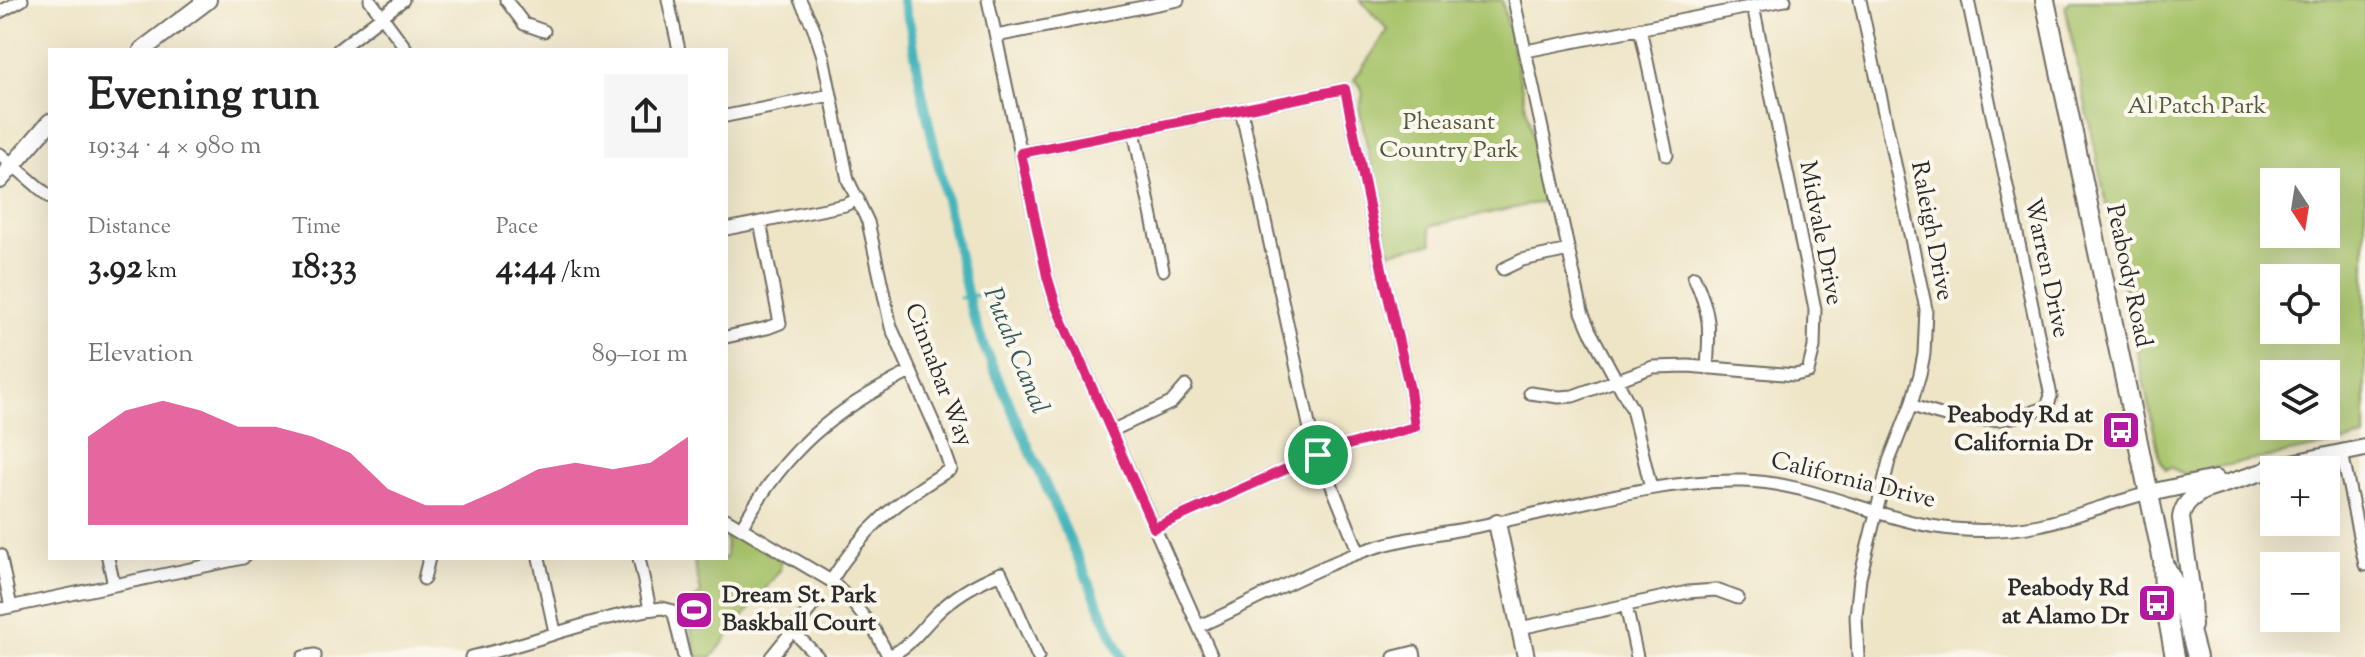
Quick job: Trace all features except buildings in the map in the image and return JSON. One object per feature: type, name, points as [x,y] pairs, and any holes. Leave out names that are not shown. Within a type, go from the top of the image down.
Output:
[{"type":"main road","name":"Peabody Road","points":[[2045,0],[2163,561],[2164,598],[2175,657]]},
{"type":"main road","name":"Peabody Road","points":[[2163,561],[2181,597],[2196,650]]},
{"type":"street","points":[[0,12],[22,0]]},
{"type":"street","points":[[145,48],[208,0]]},
{"type":"street","points":[[370,0],[406,48]]},
{"type":"street","points":[[341,48],[403,0]]},
{"type":"street","points":[[506,0],[524,24],[544,31]]},
{"type":"street","points":[[668,0],[679,48]]},
{"type":"street","name":"Cinnabar Way","points":[[800,0],[818,39],[848,180],[868,222],[891,327],[951,469],[916,489],[879,519],[831,581]]},
{"type":"street","points":[[988,0],[1056,306],[1212,657]]},
{"type":"street","points":[[996,36],[1178,0]]},
{"type":"street","points":[[1514,0],[1582,312],[1635,418],[1651,488]]},
{"type":"street","points":[[1526,51],[1785,0]]},
{"type":"street","name":"Raleigh Drive","points":[[1858,657],[1856,616],[1860,578],[1889,461],[1911,405],[1924,354],[1926,309],[1860,0]]},
{"type":"street","name":"Warren Drive","points":[[1911,405],[1944,417],[1985,422],[2042,409],[2051,396],[1968,0]]},
{"type":"street","name":"Midvale Drive","points":[[1530,393],[1573,396],[1653,367],[1795,375],[1808,372],[1814,347],[1815,309],[1753,6]]},
{"type":"street","points":[[1640,28],[1667,155]]},
{"type":"street","points":[[1021,153],[1345,89],[1410,390],[1415,427],[1350,443],[1318,455],[1154,528]]},
{"type":"street","points":[[728,116],[831,95]]},
{"type":"street","points":[[1241,109],[1308,420],[1318,455],[1359,553]]},
{"type":"street","points":[[0,180],[6,160],[48,124]]},
{"type":"street","points":[[1134,131],[1163,270]]},
{"type":"street","points":[[6,160],[48,195]]},
{"type":"street","points":[[728,229],[845,205],[858,199]]},
{"type":"street","points":[[728,337],[780,323],[760,222]]},
{"type":"street","points":[[1503,269],[1522,260],[1569,250]]},
{"type":"street","points":[[1694,277],[1709,319],[1707,368]]},
{"type":"street","points":[[741,528],[768,483],[806,441],[856,401],[910,372]]},
{"type":"street","points":[[1111,431],[1171,403],[1186,386]]},
{"type":"street","name":"California Drive","points":[[2328,456],[2365,448]]},
{"type":"street","points":[[2342,453],[2365,565]]},
{"type":"street","name":"California Drive","points":[[1199,626],[1359,553],[1651,488],[1712,480],[1748,481],[1803,491],[1930,526],[2004,530],[2040,525],[2149,493],[2260,471]]},
{"type":"street","points":[[2196,650],[2181,518],[2184,507],[2203,491],[2260,473]]},
{"type":"street","points":[[728,520],[831,581],[875,631],[889,657],[911,643],[934,616],[967,588],[1001,573],[1038,657]]},
{"type":"street","points":[[1497,523],[1526,657]]},
{"type":"street","points":[[0,555],[5,608],[217,561]]},
{"type":"street","points":[[108,560],[114,585]]},
{"type":"street","points":[[424,579],[429,560]]},
{"type":"street","points":[[539,560],[555,632]]},
{"type":"street","points":[[639,560],[650,609]]},
{"type":"street","points":[[1520,628],[1688,592],[1716,590],[1738,598]]},
{"type":"street","points":[[771,657],[814,604]]},
{"type":"street","points":[[1626,606],[1637,657]]},
{"type":"street","points":[[471,657],[516,647],[555,632],[662,608],[674,614],[684,657]]},
{"type":"street","points":[[793,631],[818,657]]},
{"type":"street","points":[[1394,657],[1414,652],[1415,657]]},
{"type":"street","points":[[303,657],[315,657]]},
{"type":"green space","name":"Pheasant Country Park","points":[[1360,0],[1502,0],[1547,201],[1429,226],[1432,243],[1390,252],[1359,108],[1362,92],[1354,80],[1388,30]]},
{"type":"green space","name":"Al Patch Park","points":[[2071,0],[2365,0],[2365,438],[2260,456],[2260,459],[2183,474],[2170,467],[2166,470],[2160,460],[2065,6]]},
{"type":"green space","points":[[728,531],[781,560],[780,570],[712,657],[697,657],[685,602],[693,601],[701,593],[693,560],[728,560]]},
{"type":"waterway","name":"Putah Canal","points":[[902,0],[971,310],[985,349],[1122,657]]},
{"type":"waterway","name":"Putah Canal","points":[[960,298],[982,294]]},
{"type":"place","name":"Peabody Rd at California Dr","points":[[2121,430]]},
{"type":"place","name":"Peabody Rd at Alamo Dr","points":[[2157,603]]},
{"type":"place","name":"Dream St. Park Baskball Court","points":[[694,610]]},
{"type":"route","points":[[1345,89],[1410,390],[1415,427],[1350,443],[1318,455],[1154,528],[1056,306],[1021,153],[1345,89]]}]
